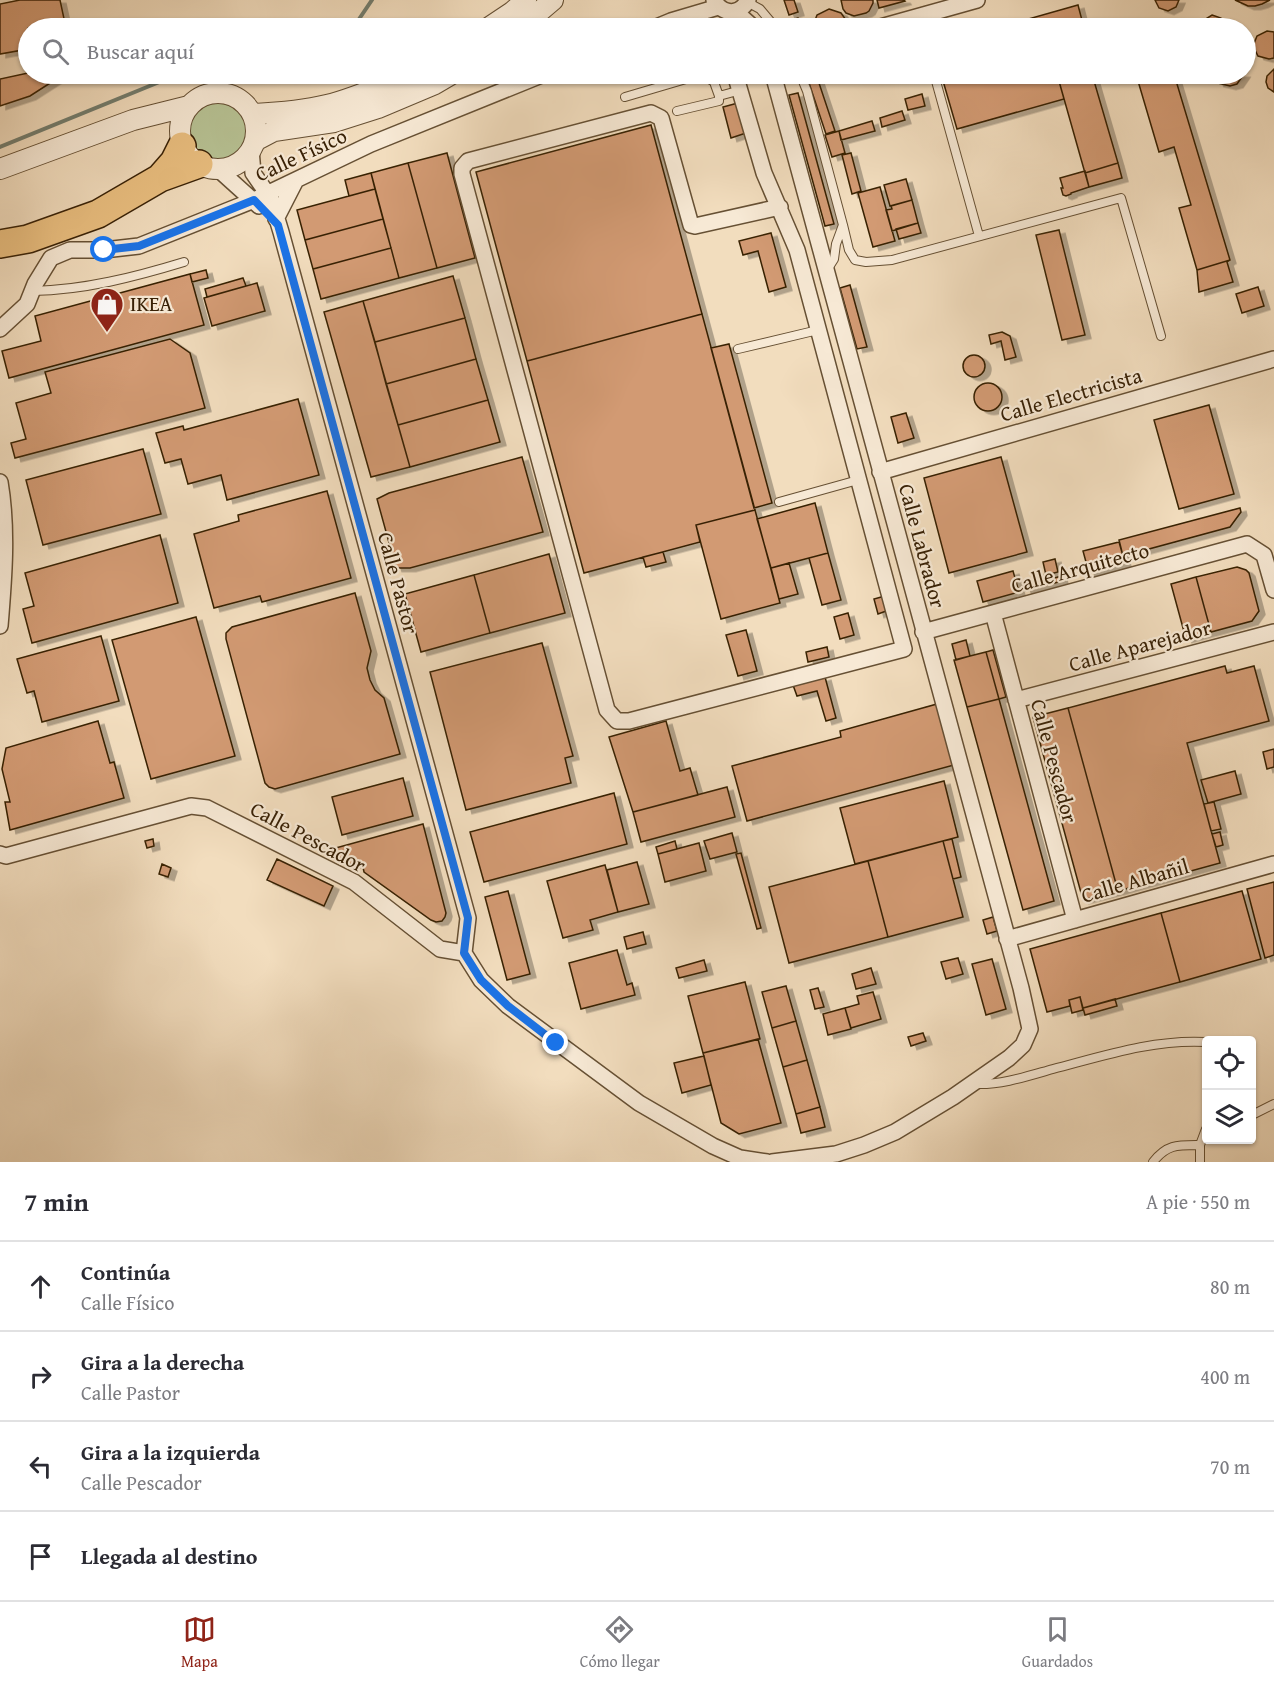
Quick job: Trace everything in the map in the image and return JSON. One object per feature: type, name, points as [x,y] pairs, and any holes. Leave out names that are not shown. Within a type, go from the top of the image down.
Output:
[{"type":"highway","points":[[0,244],[28,238],[98,214],[160,178],[174,162],[195,153]]},
{"type":"highway","points":[[0,252],[28,238]]},
{"type":"street","points":[[503,18],[526,0]]},
{"type":"street","points":[[532,18],[553,0]]},
{"type":"street","points":[[932,18],[977,0]]},
{"type":"street","points":[[690,18],[716,3],[728,12],[744,4],[750,18]]},
{"type":"street","points":[[252,114],[326,105],[364,94],[388,84]]},
{"type":"street","points":[[133,120],[157,122],[170,127],[195,153],[228,168],[238,164],[253,146],[274,131],[334,122],[378,108],[435,84]]},
{"type":"street","name":"Calle Físico","points":[[33,291],[51,258],[70,250],[104,250],[139,246],[260,197],[371,144],[519,84]]},
{"type":"street","points":[[739,84],[764,173],[780,207],[797,250],[904,649],[629,722],[617,721],[608,710],[601,687],[462,168],[468,161],[651,113],[661,118],[691,225],[780,207]]},
{"type":"street","name":"Calle Labrador","points":[[775,84],[1021,988],[1030,1029],[1023,1045],[1009,1058],[972,1083]]},
{"type":"street","points":[[195,153],[180,124],[189,106],[198,98],[210,94],[222,93],[245,104],[252,114],[256,132],[253,146]]},
{"type":"street","points":[[0,169],[133,120],[189,106]]},
{"type":"street","name":"Calle Pastor","points":[[253,146],[253,173],[260,197],[277,222],[468,918],[464,953]]},
{"type":"street","name":"Calle Pastor","points":[[195,153],[260,197]]},
{"type":"street","points":[[277,222],[296,180]]},
{"type":"street","points":[[0,329],[27,304],[33,291]]},
{"type":"street","name":"Calle Electricista","points":[[880,472],[1274,358]]},
{"type":"street","points":[[0,482],[4,508],[4,585],[0,626]]},
{"type":"street","name":"Calle Arquitecto","points":[[923,632],[1247,544],[1264,555],[1274,590]]},
{"type":"street","name":"Calle Pescador","points":[[993,613],[1075,920]]},
{"type":"street","name":"Calle Aparejador","points":[[1016,700],[1274,632]]},
{"type":"street","name":"Calle Pescador","points":[[0,854],[6,856],[191,806],[207,808],[354,882],[440,949],[464,953]]},
{"type":"street","name":"Calle Albañil","points":[[1007,939],[1274,864]]},
{"type":"street","points":[[464,953],[481,980],[508,1006],[639,1103],[713,1146],[740,1158],[766,1162]]},
{"type":"street","points":[[772,1162],[836,1154],[864,1145],[895,1132],[972,1083]]},
{"type":"lane","points":[[744,4],[760,9],[768,18]]},
{"type":"lane","points":[[625,97],[669,84]]},
{"type":"lane","points":[[677,111],[719,101],[715,84]]},
{"type":"lane","points":[[804,84],[849,250],[855,260],[866,262],[892,260],[1122,198],[1161,336]]},
{"type":"lane","points":[[937,84],[979,236]]},
{"type":"lane","points":[[719,96],[741,90]]},
{"type":"lane","points":[[826,271],[834,259],[836,244],[843,225]]},
{"type":"lane","points":[[33,291],[64,290],[150,273],[184,262]]},
{"type":"lane","points":[[738,350],[818,330]]},
{"type":"lane","points":[[778,502],[858,480]]},
{"type":"lane","points":[[972,1083],[986,1084],[1012,1080],[1148,1046],[1186,1041],[1202,1042]]},
{"type":"lane","points":[[1256,1113],[1274,1104]]},
{"type":"lane","points":[[1200,1162],[1202,1141]]},
{"type":"lane","points":[[1153,1162],[1161,1151],[1171,1147],[1200,1145]]},
{"type":"green space","points":[[218,103],[229,105],[242,116],[247,132],[245,143],[234,156],[218,161],[207,159],[194,148],[189,132],[191,121],[202,108]]},
{"type":"building","points":[[20,0],[60,0],[64,18],[18,18],[18,51],[0,54],[0,4]]},
{"type":"building","points":[[784,0],[794,0],[798,12],[789,15]]},
{"type":"building","points":[[841,0],[873,0],[873,3],[869,11],[854,16],[846,13]]},
{"type":"building","points":[[877,0],[904,0],[905,1],[879,8]]},
{"type":"building","points":[[1155,0],[1179,0],[1176,7],[1168,11],[1159,8]]},
{"type":"building","points":[[1235,0],[1270,0],[1255,6],[1248,6]]},
{"type":"building","points":[[1078,5],[1081,18],[1032,18]]},
{"type":"building","points":[[829,9],[841,13],[845,18],[816,18],[817,15]]},
{"type":"building","points":[[1267,31],[1274,32],[1274,58],[1258,56],[1257,36]]},
{"type":"building","points":[[1274,69],[1274,92],[1268,88],[1266,82],[1267,76]]},
{"type":"building","points":[[18,75],[18,84],[49,84],[30,96],[0,106],[0,79]]},
{"type":"building","points":[[809,84],[819,84],[835,131],[826,134]]},
{"type":"building","points":[[944,84],[1060,84],[1064,99],[957,129]]},
{"type":"building","points":[[1060,84],[1095,84],[1118,163],[1085,173]]},
{"type":"building","points":[[1139,84],[1177,84],[1230,260],[1197,270],[1179,208],[1191,205],[1174,147],[1159,152]]},
{"type":"building","points":[[798,93],[834,224],[825,226],[789,95]]},
{"type":"building","points":[[922,94],[925,106],[908,110],[905,99]]},
{"type":"building","points":[[738,103],[746,133],[731,138],[723,107]]},
{"type":"building","points":[[902,111],[905,120],[882,127],[880,118]]},
{"type":"building","points":[[872,121],[875,131],[841,140],[839,131]]},
{"type":"building","points":[[651,125],[702,314],[527,361],[476,172]]},
{"type":"building","points":[[839,131],[845,153],[832,157],[825,135]]},
{"type":"building","points":[[447,153],[475,258],[437,268],[408,163]]},
{"type":"building","points":[[851,153],[861,191],[852,194],[842,155]]},
{"type":"building","points":[[408,163],[437,268],[399,278],[371,173]]},
{"type":"building","points":[[1118,163],[1122,178],[1089,187],[1085,173]]},
{"type":"building","points":[[1085,171],[1089,187],[1066,196],[1063,195],[1060,178]]},
{"type":"building","points":[[371,173],[375,189],[349,196],[345,180]]},
{"type":"building","points":[[906,179],[912,200],[890,206],[884,185]]},
{"type":"building","points":[[880,187],[895,241],[873,247],[858,193]]},
{"type":"building","points":[[375,189],[383,219],[305,240],[297,210]]},
{"type":"building","points":[[912,200],[918,223],[892,231],[886,210],[892,209],[891,206]]},
{"type":"building","points":[[383,219],[391,248],[313,269],[305,240]]},
{"type":"building","points":[[918,223],[921,233],[899,239],[896,229]]},
{"type":"building","points":[[1059,230],[1085,335],[1062,340],[1036,235]]},
{"type":"building","points":[[771,233],[786,287],[769,292],[758,251],[743,255],[739,241]]},
{"type":"building","points":[[391,248],[399,278],[321,299],[313,269]]},
{"type":"building","points":[[1230,260],[1227,262],[1233,282],[1199,292],[1197,270]]},
{"type":"building","points":[[206,270],[208,278],[192,282],[190,274]]},
{"type":"building","name":"IKEA","points":[[190,274],[204,325],[9,378],[2,351],[41,341],[35,316]]},
{"type":"building","points":[[453,276],[465,318],[375,342],[363,301]]},
{"type":"building","points":[[243,278],[246,286],[207,297],[205,289]]},
{"type":"building","points":[[257,283],[265,311],[212,326],[204,298]]},
{"type":"building","points":[[850,285],[867,347],[857,349],[840,288]]},
{"type":"building","points":[[1258,287],[1264,306],[1242,313],[1236,294]]},
{"type":"building","points":[[363,301],[410,467],[371,477],[324,312]]},
{"type":"building","points":[[702,314],[755,510],[696,525],[700,542],[584,573],[527,361]]},
{"type":"building","points":[[465,318],[476,359],[386,384],[375,342]]},
{"type":"building","points":[[1002,332],[1010,336],[1016,357],[1005,360],[1001,341],[991,344],[989,335]]},
{"type":"building","points":[[170,339],[190,353],[205,408],[15,458],[11,443],[26,439],[16,403],[51,393],[45,372]]},
{"type":"building","points":[[729,344],[772,503],[754,508],[711,348]]},
{"type":"building","points":[[974,355],[982,358],[985,366],[982,374],[974,377],[966,374],[963,366],[966,358]]},
{"type":"building","points":[[476,359],[488,400],[398,425],[386,384]]},
{"type":"building","points":[[988,383],[998,387],[1002,397],[998,407],[988,411],[978,407],[974,397],[978,387]]},
{"type":"building","points":[[298,399],[319,475],[227,500],[221,475],[188,484],[181,459],[165,463],[156,433],[183,426],[184,430]]},
{"type":"building","points":[[488,400],[500,442],[410,467],[398,425]]},
{"type":"building","points":[[1209,405],[1234,494],[1179,509],[1154,420]]},
{"type":"building","points":[[906,413],[914,438],[898,443],[891,417]]},
{"type":"building","points":[[143,449],[161,514],[43,545],[26,480]]},
{"type":"building","points":[[522,457],[543,532],[410,568],[396,568],[377,499],[389,493]]},
{"type":"building","points":[[1001,457],[1027,552],[949,573],[924,478]]},
{"type":"building","points":[[327,491],[351,578],[262,602],[260,596],[214,608],[194,534],[239,521],[238,515]]},
{"type":"building","points":[[815,503],[828,553],[771,568],[757,519]]},
{"type":"building","points":[[1240,508],[1241,512],[1230,527],[1123,556],[1119,540]]},
{"type":"building","points":[[755,510],[780,603],[721,619],[696,525]]},
{"type":"building","points":[[160,535],[178,603],[32,643],[23,609],[34,606],[25,573]]},
{"type":"building","points":[[1119,542],[1125,563],[1089,573],[1083,551]]},
{"type":"building","points":[[663,552],[666,562],[646,567],[643,557]]},
{"type":"building","points":[[828,553],[841,600],[822,605],[809,558]]},
{"type":"building","points":[[549,554],[565,613],[490,633],[474,575]]},
{"type":"building","points":[[1055,559],[1058,572],[1046,575],[1043,562]]},
{"type":"building","points":[[789,563],[798,594],[779,599],[771,568]]},
{"type":"building","points":[[1237,567],[1249,573],[1259,611],[1252,621],[1211,632],[1196,577]]},
{"type":"building","points":[[1013,571],[1019,592],[983,602],[977,581]]},
{"type":"building","points":[[1039,571],[1042,582],[1061,576],[1062,581],[1026,591],[1024,586],[1037,583],[1034,572]]},
{"type":"building","points":[[474,575],[490,633],[421,652],[405,594]]},
{"type":"building","points":[[1196,577],[1211,632],[1186,639],[1171,584]]},
{"type":"building","points":[[355,593],[371,651],[367,668],[370,680],[375,690],[384,698],[400,754],[275,789],[269,787],[265,783],[226,633],[232,627]]},
{"type":"building","points":[[885,596],[889,610],[878,614],[874,599]]},
{"type":"building","points":[[848,613],[854,635],[840,639],[834,617]]},
{"type":"building","points":[[196,617],[235,756],[151,779],[112,640]]},
{"type":"building","points":[[746,630],[757,671],[738,676],[726,635]]},
{"type":"building","points":[[101,636],[119,701],[42,722],[34,691],[27,693],[17,659]]},
{"type":"building","points":[[966,640],[970,656],[956,660],[952,644]]},
{"type":"building","points":[[542,643],[573,756],[565,758],[571,783],[466,810],[430,672]]},
{"type":"building","points":[[827,647],[829,657],[808,662],[806,652]]},
{"type":"building","points":[[993,650],[1006,697],[999,699],[986,652]]},
{"type":"building","points":[[986,652],[999,699],[967,707],[954,660]]},
{"type":"building","points":[[1225,666],[1227,673],[1254,666],[1269,721],[1187,743],[1220,863],[1118,891],[1068,708]]},
{"type":"building","points":[[825,677],[836,718],[826,721],[817,691],[797,696],[793,685]]},
{"type":"building","points":[[999,699],[1054,901],[1023,910],[967,707]]},
{"type":"building","points":[[937,704],[954,765],[747,821],[732,766],[841,737],[840,731]]},
{"type":"building","points":[[1068,708],[1118,891],[1083,900],[1033,717]]},
{"type":"building","points":[[98,721],[110,763],[114,762],[124,798],[10,830],[5,802],[10,802],[2,769],[6,748]]},
{"type":"building","points":[[666,721],[680,771],[690,768],[698,795],[633,812],[609,737]]},
{"type":"building","points":[[1274,749],[1274,767],[1267,769],[1263,752]]},
{"type":"building","points":[[1235,771],[1241,794],[1208,803],[1201,780]]},
{"type":"building","points":[[403,778],[413,816],[342,835],[332,797]]},
{"type":"building","points":[[944,781],[958,837],[855,864],[840,808]]},
{"type":"building","points":[[727,787],[735,817],[641,842],[633,812]]},
{"type":"building","points":[[614,793],[627,844],[484,882],[470,832]]},
{"type":"building","points":[[1214,802],[1221,829],[1211,831],[1204,804]]},
{"type":"building","points":[[423,824],[446,913],[442,921],[436,922],[364,872],[362,862],[352,865],[334,855],[332,849]]},
{"type":"building","points":[[1220,832],[1223,845],[1216,847],[1212,834]]},
{"type":"building","points":[[732,833],[737,852],[710,859],[704,841]]},
{"type":"building","points":[[153,839],[154,846],[147,848],[145,841]]},
{"type":"building","points":[[952,839],[961,877],[953,879],[943,841]]},
{"type":"building","points":[[675,841],[677,849],[658,854],[656,847]]},
{"type":"building","points":[[943,841],[963,917],[888,937],[868,861]]},
{"type":"building","points":[[699,843],[706,871],[665,882],[658,854]]},
{"type":"building","points":[[741,853],[761,928],[757,929],[736,854]]},
{"type":"building","points":[[277,859],[333,886],[324,906],[267,880]]},
{"type":"building","points":[[868,861],[888,937],[789,963],[769,887]]},
{"type":"building","points":[[637,862],[649,904],[618,912],[607,870]]},
{"type":"building","points":[[162,864],[171,868],[168,877],[159,874]]},
{"type":"building","points":[[605,865],[618,912],[590,920],[593,930],[563,938],[547,881]]},
{"type":"building","points":[[1274,882],[1274,955],[1265,958],[1247,889]]},
{"type":"building","points":[[508,891],[530,974],[507,980],[485,897]]},
{"type":"building","points":[[1242,891],[1261,959],[1180,982],[1161,913]]},
{"type":"building","points":[[1161,913],[1180,982],[1083,1008],[1080,997],[1069,1000],[1070,1006],[1047,1012],[1030,949]]},
{"type":"building","points":[[993,917],[997,931],[987,934],[983,920]]},
{"type":"building","points":[[643,932],[646,944],[627,949],[624,937]]},
{"type":"building","points":[[617,950],[627,985],[632,983],[635,995],[581,1009],[569,963]]},
{"type":"building","points":[[958,958],[963,974],[946,979],[941,962]]},
{"type":"building","points":[[992,959],[1006,1009],[986,1015],[972,964]]},
{"type":"building","points":[[704,960],[707,971],[679,978],[676,968]]},
{"type":"building","points":[[871,968],[876,984],[856,989],[852,974]]},
{"type":"building","points":[[745,982],[760,1039],[703,1053],[688,996]]},
{"type":"building","points":[[786,986],[796,1021],[772,1028],[762,992]]},
{"type":"building","points":[[818,988],[824,1007],[815,1009],[810,990]]},
{"type":"building","points":[[873,992],[881,1019],[851,1028],[845,1008],[859,1004],[857,996]]},
{"type":"building","points":[[1080,997],[1083,1010],[1072,1013],[1069,1000]]},
{"type":"building","points":[[1115,999],[1117,1006],[1085,1015],[1083,1008]]},
{"type":"building","points":[[845,1008],[851,1029],[828,1035],[823,1014]]},
{"type":"building","points":[[796,1021],[807,1060],[783,1067],[772,1028]]},
{"type":"building","points":[[923,1033],[926,1041],[911,1046],[908,1037]]},
{"type":"building","points":[[758,1039],[781,1123],[739,1134],[721,1123],[703,1053]]},
{"type":"building","points":[[704,1056],[711,1085],[682,1093],[674,1063]]},
{"type":"building","points":[[807,1060],[820,1107],[796,1114],[783,1067]]},
{"type":"building","points":[[820,1107],[825,1127],[801,1133],[796,1114]]},
{"type":"waterway","points":[[360,18],[372,0]]},
{"type":"waterway","points":[[0,147],[154,84]]},
{"type":"place","name":"IKEA","points":[[107,333]]},
{"type":"route","points":[[104,250],[139,246],[254,200],[278,225],[468,918],[464,953],[481,980],[508,1006],[556,1043]]}]
